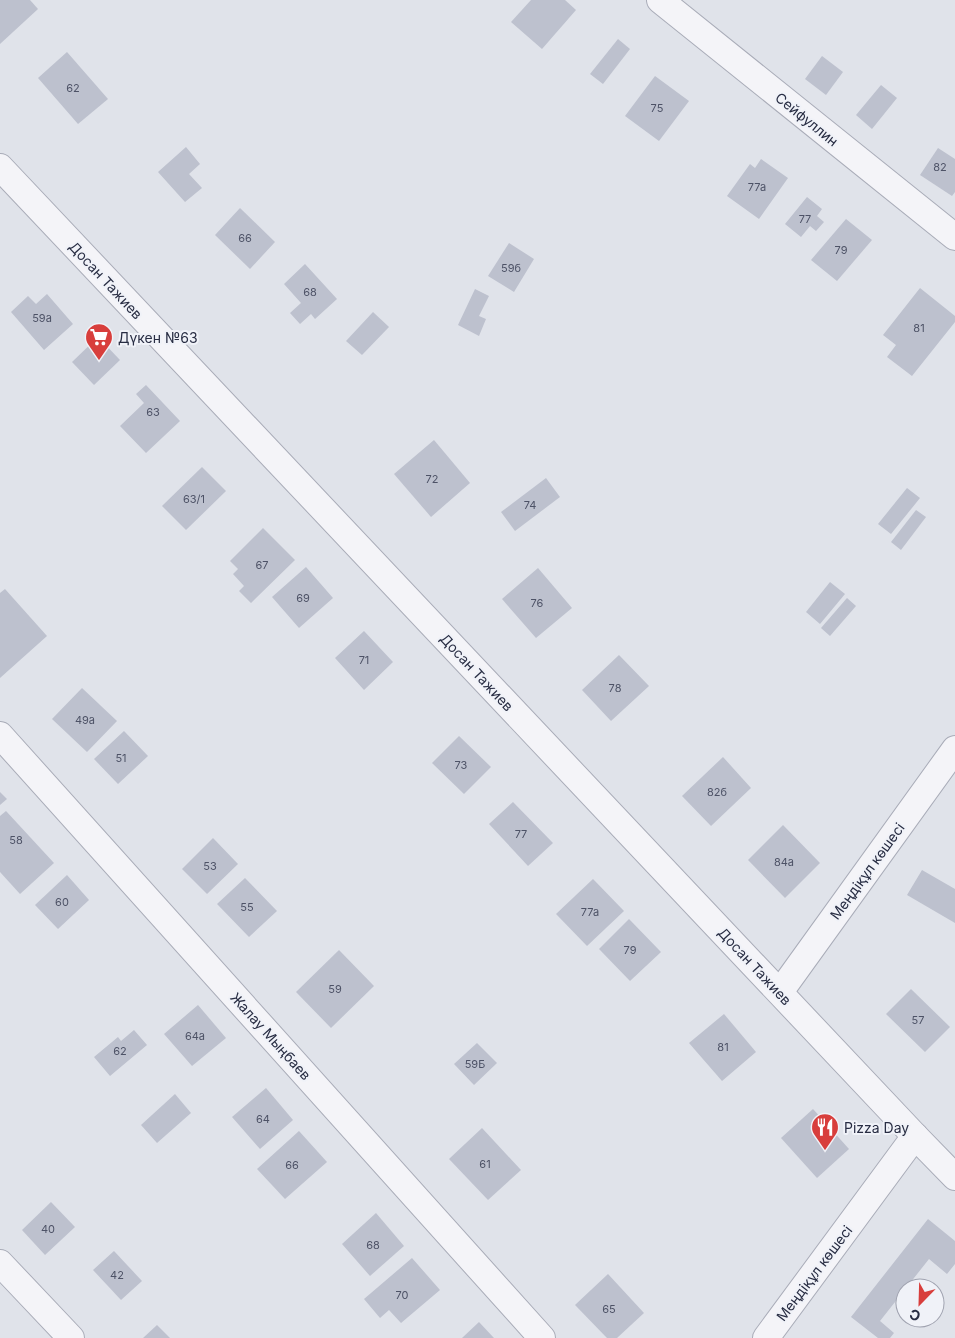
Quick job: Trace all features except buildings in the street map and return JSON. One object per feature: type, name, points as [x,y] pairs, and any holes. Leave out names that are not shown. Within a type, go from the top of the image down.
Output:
[{"type":"street","name":"Сейфуллин","points":[[660,0],[955,237]]},
{"type":"street","name":"Досан Тажиев","points":[[0,167],[955,1177]]},
{"type":"street","name":"Жалау Мыңбаев","points":[[0,735],[542,1338]]},
{"type":"street","name":"Меңдіқұл көшесі","points":[[780,992],[955,749]]},
{"type":"street","name":"Меңдіқұл көшесі","points":[[766,1338],[915,1136]]},
{"type":"street","points":[[0,1263],[71,1338]]},
{"type":"place","name":"Дүкен №63","points":[[99,361]]},
{"type":"place","name":"Pizza Day","points":[[825,1151]]}]
